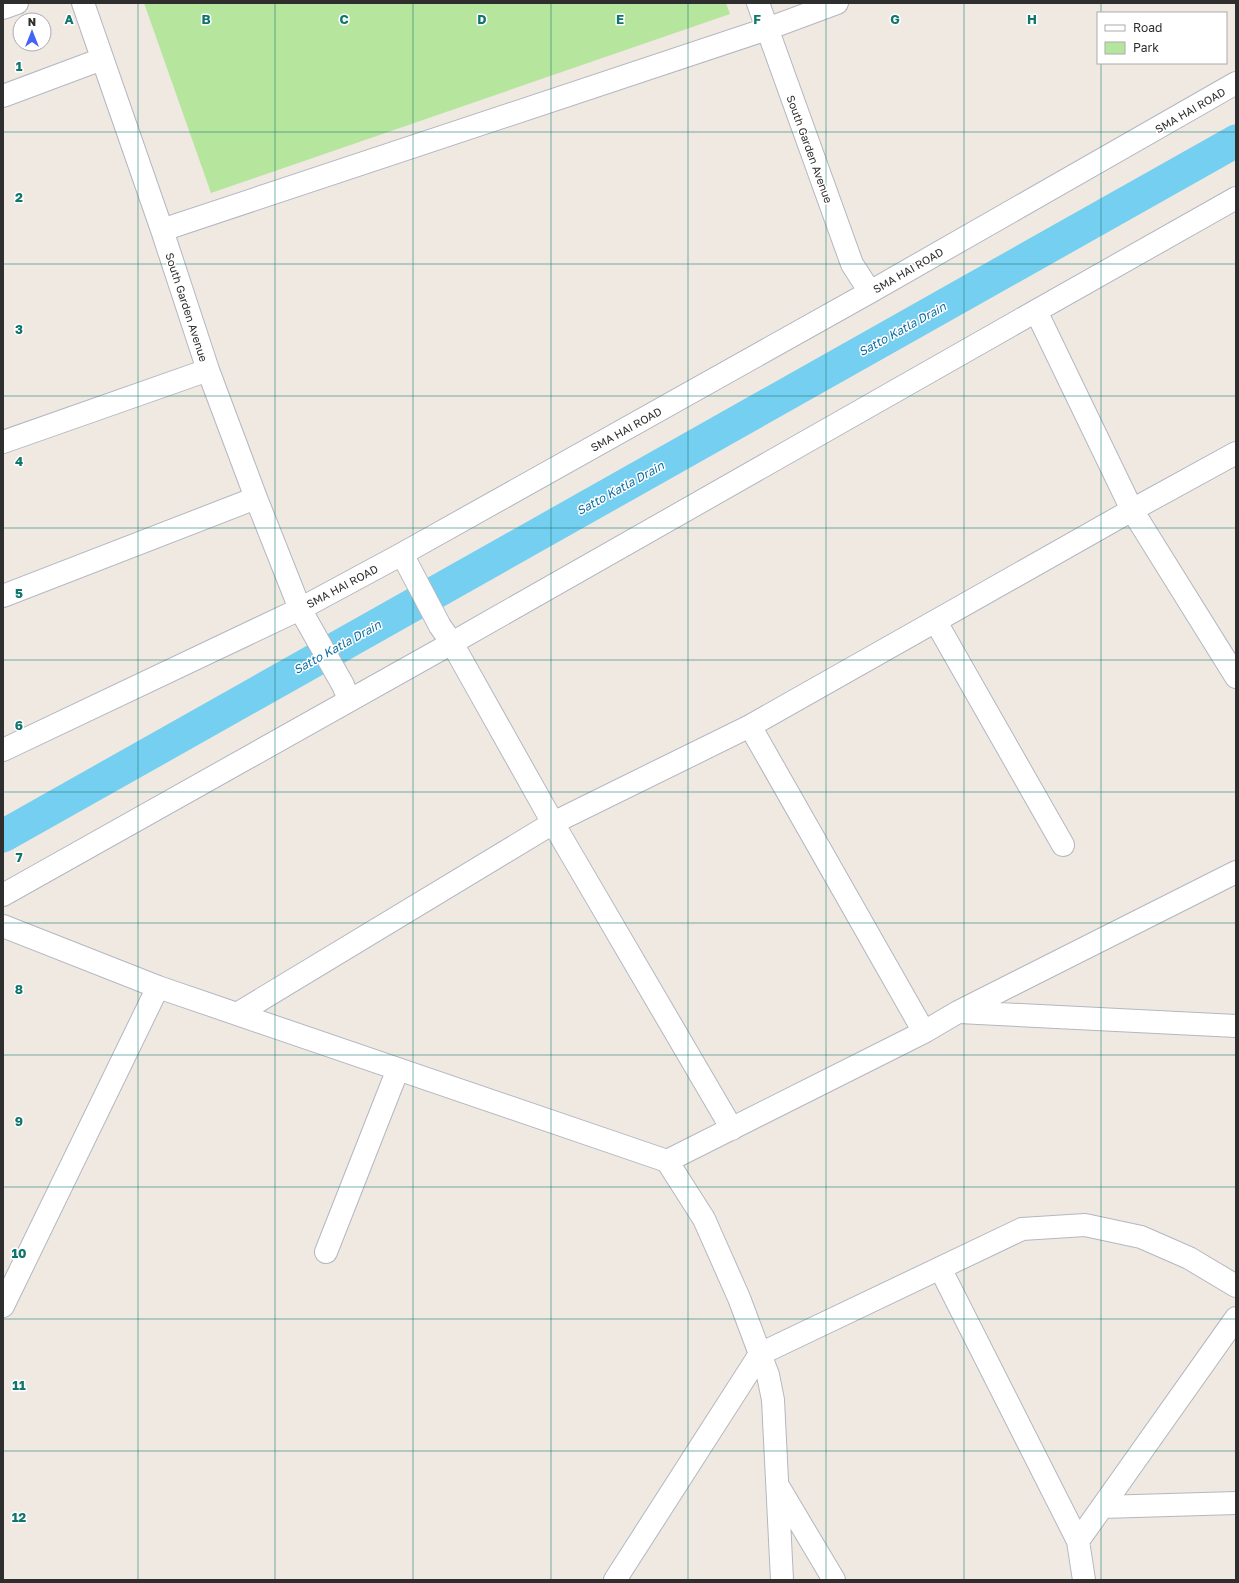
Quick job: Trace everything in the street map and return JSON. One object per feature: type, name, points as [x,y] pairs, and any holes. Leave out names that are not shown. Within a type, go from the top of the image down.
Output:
[{"type":"street","points":[[3,8],[17,3]]},
{"type":"street","name":"South Garden Avenue","points":[[83,3],[162,230],[208,370],[256,498],[300,609],[346,693]]},
{"type":"street","name":"South Garden Avenue","points":[[758,3],[766,29],[852,264],[870,292]]},
{"type":"street","points":[[162,230],[766,29],[837,3]]},
{"type":"street","points":[[3,96],[102,59]]},
{"type":"street","name":"SMA HAI ROAD","points":[[3,750],[300,609],[407,563],[870,292],[1236,83]]},
{"type":"street","points":[[3,895],[446,635],[1036,311],[1236,198]]},
{"type":"street","points":[[1036,311],[1132,510],[1236,677]]},
{"type":"street","points":[[3,442],[208,370]]},
{"type":"street","points":[[237,1014],[553,823],[750,726],[1132,510],[1236,453]]},
{"type":"street","points":[[3,596],[256,498]]},
{"type":"street","points":[[407,563],[446,635],[553,823],[732,1129]]},
{"type":"street","points":[[936,622],[1063,844]]},
{"type":"street","points":[[750,726],[924,1032]]},
{"type":"street","points":[[667,1161],[924,1032],[958,1012],[1236,872]]},
{"type":"street","points":[[3,926],[158,987],[667,1161],[704,1219],[738,1298],[768,1375],[773,1400],[782,1580]]},
{"type":"street","points":[[3,1306],[158,987]]},
{"type":"street","points":[[958,1012],[1236,1026]]},
{"type":"street","points":[[326,1252],[398,1069]]},
{"type":"street","points":[[615,1580],[760,1354],[1022,1229],[1085,1225],[1148,1240],[1189,1258],[1236,1286]]},
{"type":"street","points":[[940,1268],[1078,1541],[1084,1580]]},
{"type":"street","points":[[1078,1541],[1236,1318]]},
{"type":"street","points":[[777,1484],[834,1580]]},
{"type":"street","points":[[1102,1507],[1236,1503]]},
{"type":"green space","points":[[144,3],[726,3],[730,14],[211,193]]},
{"type":"waterway","name":"Satto Katla Drain","points":[[3,836],[1236,141]]}]
